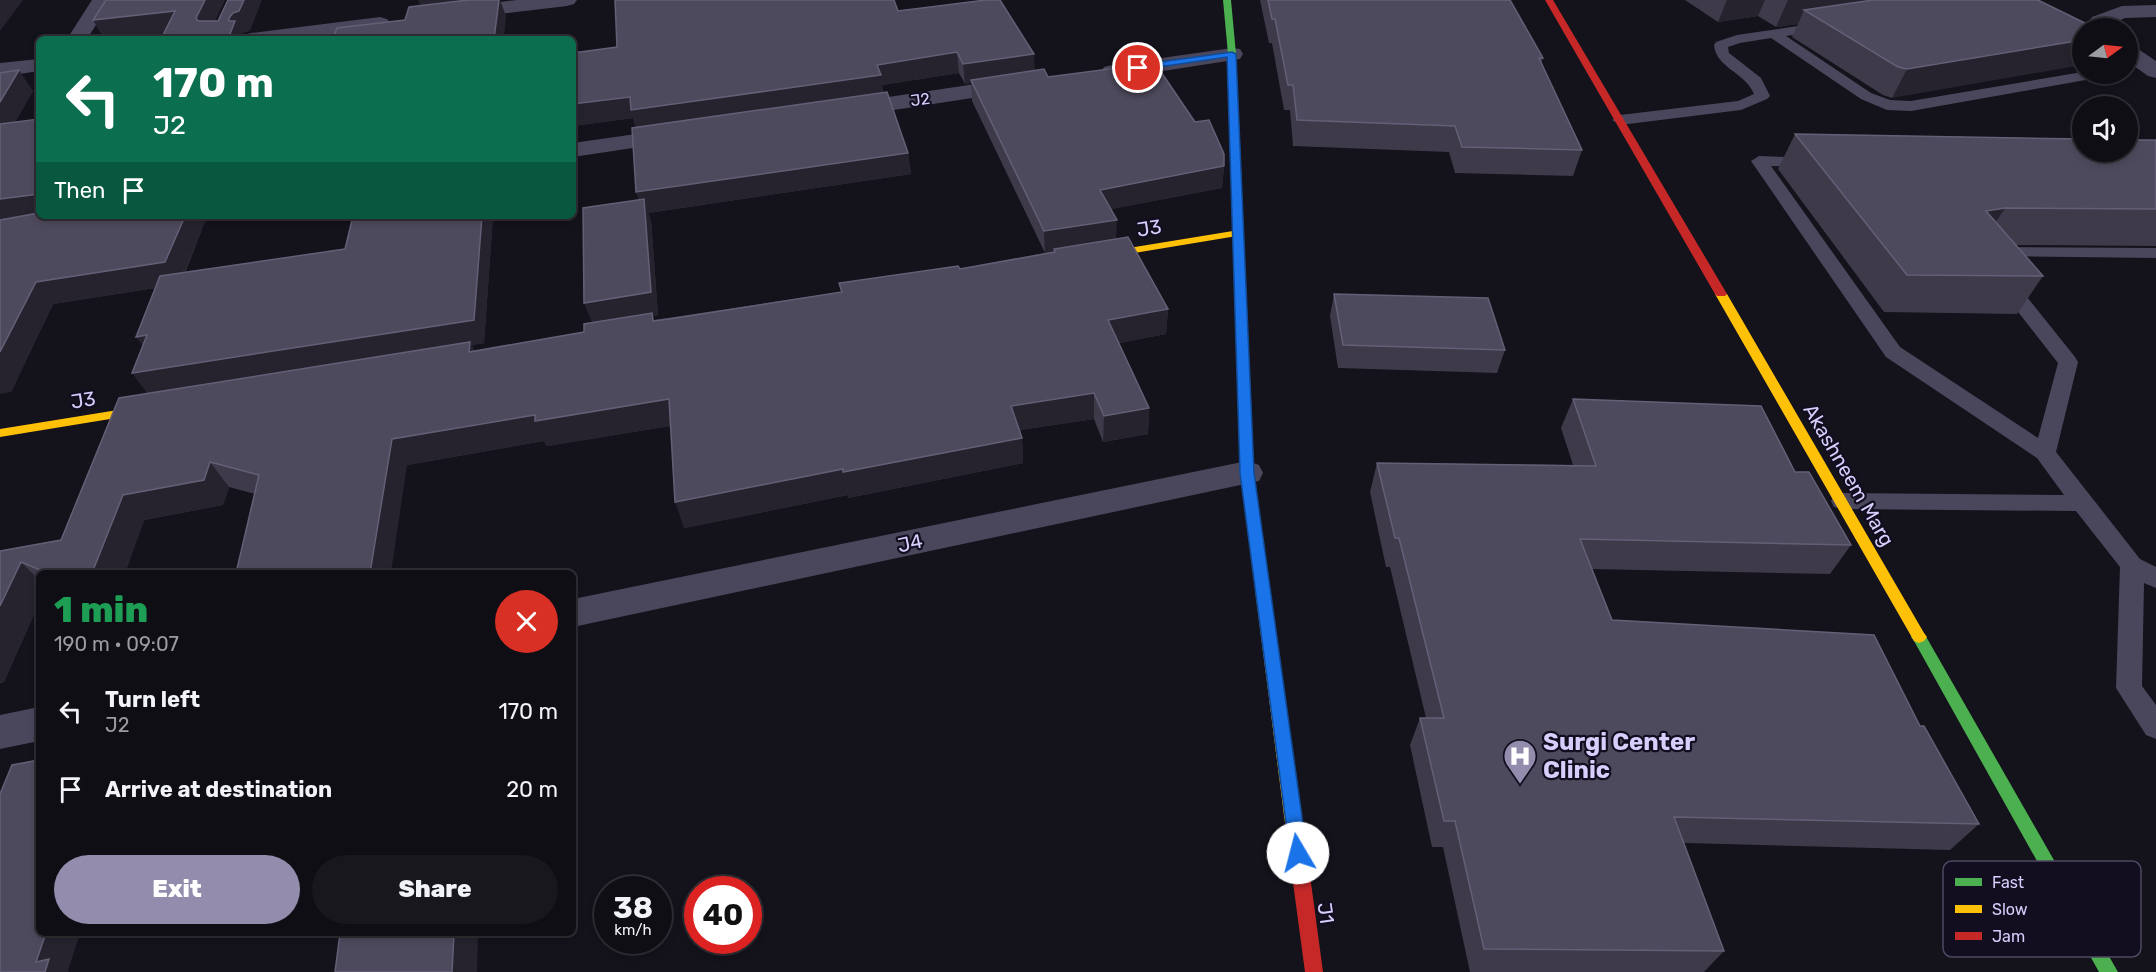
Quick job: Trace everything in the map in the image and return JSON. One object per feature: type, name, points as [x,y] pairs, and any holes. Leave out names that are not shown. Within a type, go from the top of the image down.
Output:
[{"type":"street","points":[[78,36],[102,0]]},
{"type":"street","points":[[376,24],[382,0]]},
{"type":"street","points":[[443,15],[567,0]]},
{"type":"street","name":"J1","points":[[1227,0],[1232,54],[1247,473],[1314,972]]},
{"type":"street","name":"Akashneem Marg","points":[[1549,0],[1842,501],[2046,861]]},
{"type":"street","points":[[2107,18],[2122,12],[2156,11]]},
{"type":"street","points":[[276,36],[398,21]]},
{"type":"street","points":[[1090,75],[1232,54]]},
{"type":"street","points":[[2138,59],[2156,71]]},
{"type":"street","points":[[0,70],[36,65]]},
{"type":"street","name":"J2","points":[[832,112],[1032,83]]},
{"type":"street","points":[[576,150],[702,131]]},
{"type":"street","name":"J3","points":[[1074,260],[1239,233]]},
{"type":"street","name":"J3","points":[[0,433],[165,406]]},
{"type":"street","name":"J4","points":[[576,612],[1247,473]]},
{"type":"street","points":[[0,732],[36,725]]},
{"type":"street","name":"Akashneem Marg","points":[[2100,957],[2109,972]]},
{"type":"lane","points":[[1620,120],[1741,105],[1761,96],[1756,81],[1722,55],[1721,45],[1737,39],[1845,23]]},
{"type":"lane","points":[[1774,34],[1866,96],[1887,105],[1911,106],[2072,78]]},
{"type":"lane","points":[[1829,163],[1759,161],[1893,352],[2045,453],[2132,565],[2156,579]]},
{"type":"lane","points":[[2045,453],[2068,362],[1981,252],[2156,254]]},
{"type":"lane","points":[[1842,501],[2082,503]]},
{"type":"lane","points":[[2132,565],[2128,688],[2156,728]]},
{"type":"building","points":[[106,0],[205,0],[196,18],[198,21],[218,21],[228,0],[244,0],[239,11],[233,13],[229,18],[229,21],[235,21],[229,36],[162,36],[175,11],[93,20]]},
{"type":"building","points":[[468,0],[499,0],[494,36],[334,36],[337,28],[405,20],[409,7]]},
{"type":"building","points":[[615,0],[894,0],[898,11],[1000,0],[1034,54],[963,64],[957,52],[877,65],[881,75],[631,110],[630,97],[576,104],[576,53],[617,47]]},
{"type":"building","points":[[1268,0],[1510,0],[1543,58],[1539,58],[1582,150],[1462,147],[1455,126],[1297,120],[1293,85],[1288,85],[1275,19],[1272,19]]},
{"type":"building","points":[[1873,0],[2038,0],[2075,18],[2072,18],[2072,42],[1907,69],[1898,67],[1804,10]]},
{"type":"building","points":[[1155,63],[1195,122],[1209,120],[1224,154],[1224,166],[1100,190],[1117,220],[1044,231],[971,80],[1044,69],[1048,77]]},
{"type":"building","points":[[19,70],[0,102],[0,73]]},
{"type":"building","points":[[887,92],[908,153],[636,192],[632,128]]},
{"type":"building","points":[[36,119],[36,194],[0,199],[0,124]]},
{"type":"building","points":[[1795,134],[2072,139],[2072,162],[2138,162],[2138,140],[2156,140],[2156,209],[2005,208],[1986,211],[2043,276],[1907,275]]},
{"type":"building","points":[[644,199],[651,292],[584,303],[583,208]]},
{"type":"building","points":[[36,214],[36,219],[184,219],[165,262],[36,282],[0,352],[0,220]]},
{"type":"building","points":[[352,219],[482,219],[474,320],[132,373],[147,335],[136,337],[160,276],[345,249]]},
{"type":"building","points":[[1128,237],[1168,309],[1108,320],[1149,408],[1104,416],[1094,393],[1011,406],[1022,438],[843,472],[843,469],[675,502],[669,399],[535,421],[535,415],[392,439],[370,570],[237,570],[259,475],[210,462],[204,480],[123,495],[93,570],[40,570],[21,562],[0,606],[0,551],[61,540],[119,398],[470,342],[469,352],[584,332],[584,324],[652,313],[653,321],[842,292],[839,283],[958,266],[960,269],[1055,252],[1054,249]]},
{"type":"building","points":[[1334,294],[1488,298],[1505,350],[1343,345]]},
{"type":"building","points":[[1573,399],[1761,406],[1795,472],[1809,472],[1851,545],[1580,539],[1612,620],[1874,635],[1920,726],[1924,726],[1979,824],[1674,817],[1724,951],[1484,949],[1455,821],[1444,821],[1420,718],[1444,718],[1399,538],[1395,538],[1377,463],[1596,466]]},
{"type":"building","points":[[36,761],[36,936],[45,936],[36,962],[49,959],[45,972],[0,972],[0,794],[12,765]]},
{"type":"building","points":[[340,936],[454,936],[452,972],[335,972]]},
{"type":"traffic: fast","points":[[1227,0],[1232,54],[1247,473],[1252,511]]},
{"type":"traffic: fast","points":[[1919,637],[2046,861]]},
{"type":"traffic: fast","points":[[2100,957],[2109,972]]},
{"type":"traffic: slow","points":[[1092,257],[1239,233]]},
{"type":"traffic: slow","points":[[1721,294],[1919,637]]},
{"type":"traffic: slow","points":[[0,433],[155,408]]},
{"type":"traffic: slow","points":[[1252,511],[1294,823]]},
{"type":"traffic: jam","points":[[1549,0],[1721,294]]},
{"type":"traffic: jam","points":[[1294,823],[1314,972]]},
{"type":"place","name":"Surgi Center Clinic","points":[[1520,785]]},
{"type":"route","points":[[1138,68],[1232,54],[1247,473],[1298,853]]}]
